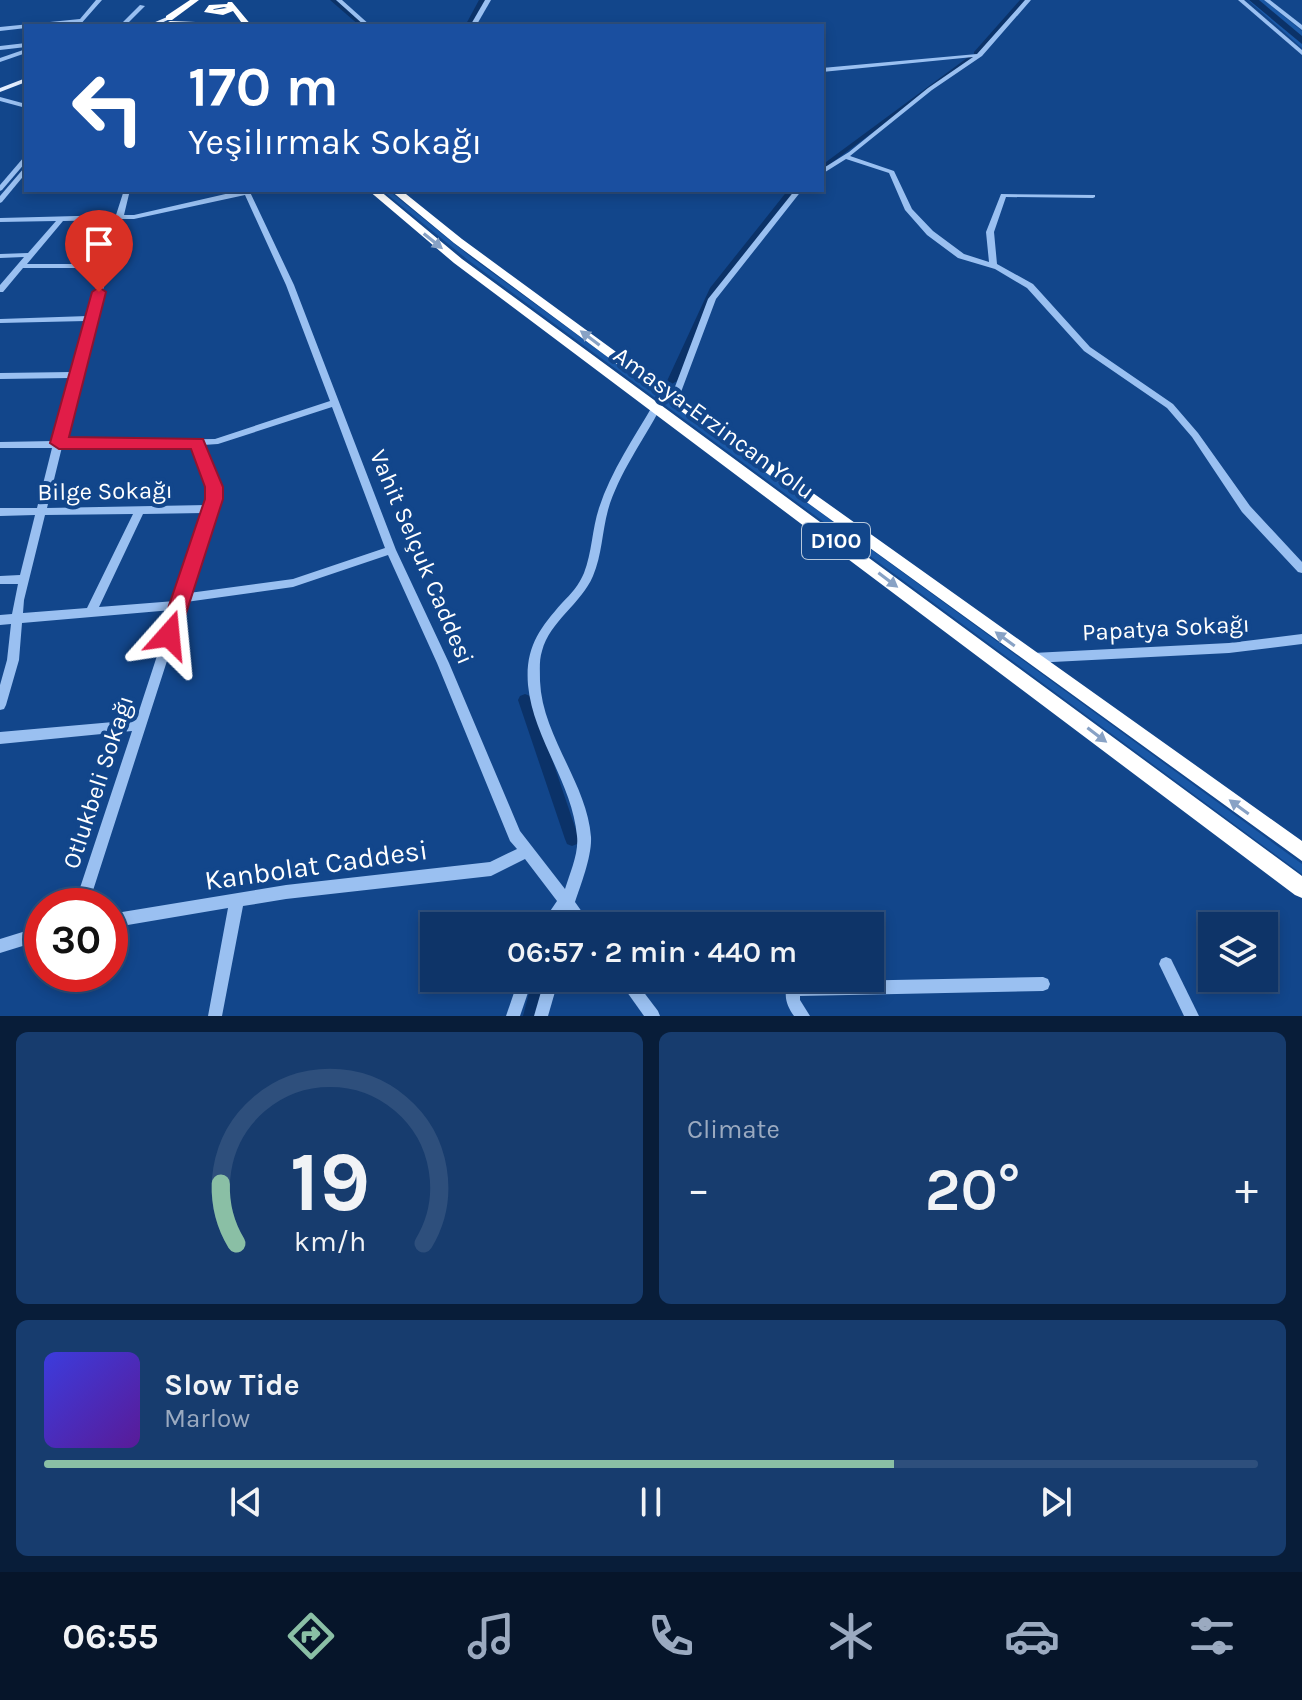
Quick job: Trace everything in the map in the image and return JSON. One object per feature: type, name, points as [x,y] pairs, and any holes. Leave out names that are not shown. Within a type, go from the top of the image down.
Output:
[{"type":"highway","points":[[167,22],[195,0]]},
{"type":"highway","points":[[167,22],[230,3],[246,24]]},
{"type":"highway","points":[[167,22],[203,24]]},
{"type":"highway","name":"Amasya-Erzincan Yolu","points":[[375,192],[458,261],[1302,888]]},
{"type":"highway","name":"Amasya-Erzincan Yolu","points":[[398,192],[469,249],[674,400],[1302,852]]},
{"type":"main road","points":[[0,83],[24,77]]},
{"type":"main road","points":[[0,90],[24,78]]},
{"type":"street","points":[[78,23],[99,0]]},
{"type":"street","points":[[339,0],[366,24]]},
{"type":"street","points":[[474,24],[488,0]]},
{"type":"street","points":[[824,171],[846,157],[920,96],[980,55],[1028,0]]},
{"type":"street","points":[[1241,0],[1302,53]]},
{"type":"street","points":[[1267,0],[1302,28]]},
{"type":"street","points":[[124,24],[142,6]]},
{"type":"street","points":[[0,29],[24,26]]},
{"type":"street","points":[[0,48],[24,48]]},
{"type":"street","points":[[0,60],[24,49]]},
{"type":"street","points":[[824,70],[980,55]]},
{"type":"street","points":[[0,99],[24,108]]},
{"type":"street","points":[[0,106],[24,109]]},
{"type":"street","points":[[846,157],[892,172],[909,210],[930,233],[967,259],[993,266],[1030,286],[1087,349],[1176,412],[1246,509],[1302,569]]},
{"type":"street","points":[[0,189],[24,160]]},
{"type":"street","points":[[0,201],[24,171]]},
{"type":"street","points":[[16,181],[24,181]]},
{"type":"street","points":[[0,705],[25,579],[75,375],[126,192]]},
{"type":"street","points":[[0,220],[141,216],[243,192]]},
{"type":"street","name":"Vahit Selçuk Caddesi","points":[[247,192],[290,285],[391,550],[443,663],[515,836],[574,912]]},
{"type":"street","points":[[674,400],[712,299],[797,192]]},
{"type":"street","points":[[993,266],[990,232],[1003,195],[1093,196]]},
{"type":"street","points":[[1,287],[61,219]]},
{"type":"street","points":[[0,256],[29,255]]},
{"type":"street","points":[[21,266],[106,266]]},
{"type":"street","points":[[0,321],[93,318]]},
{"type":"street","points":[[0,376],[75,375]]},
{"type":"street","points":[[0,445],[197,443],[227,439],[333,403]]},
{"type":"street","points":[[565,912],[584,839],[565,774],[534,691],[534,661],[545,632],[587,578],[608,497],[656,407]]},
{"type":"street","name":"Otlukbeli Sokağı","points":[[87,888],[210,509],[214,487],[197,443]]},
{"type":"street","name":"Bilge Sokağı","points":[[0,512],[210,509]]},
{"type":"street","points":[[91,612],[140,510]]},
{"type":"street","points":[[0,620],[180,602],[293,583],[391,550]]},
{"type":"street","points":[[0,580],[25,579]]},
{"type":"street","name":"Papatya Sokağı","points":[[1031,658],[1229,648],[1302,639]]},
{"type":"street","points":[[0,738],[140,725]]},
{"type":"street","name":"Kanbolat Caddesi","points":[[128,918],[237,900],[491,869],[525,852]]},
{"type":"street","points":[[215,1016],[237,900]]},
{"type":"street","points":[[558,912],[566,901]]},
{"type":"street","points":[[0,946],[24,939]]},
{"type":"street","points":[[1166,964],[1192,1016]]},
{"type":"street","points":[[803,1016],[793,1002],[793,989],[1043,984]]},
{"type":"street","points":[[513,1016],[521,992]]},
{"type":"street","points":[[541,1016],[548,992]]},
{"type":"street","points":[[635,992],[653,1016]]},
{"type":"shaded area","points":[[1248,0],[1264,0],[1302,31],[1302,48]]},
{"type":"shaded area","points":[[384,192],[390,192],[472,258],[1302,864],[1302,874],[468,260]]},
{"type":"waterway","points":[[333,0],[361,24]]},
{"type":"waterway","points":[[471,24],[484,0]]},
{"type":"waterway","points":[[976,53],[1023,0]]},
{"type":"waterway","points":[[1254,0],[1302,41]]},
{"type":"waterway","points":[[824,167],[973,56]]},
{"type":"waterway","points":[[672,381],[714,288],[790,192]]},
{"type":"waterway","points":[[525,700],[572,839]]},
{"type":"waterway","points":[[531,1016],[537,992]]},
{"type":"route","points":[[99,292],[59,443],[197,443],[213,479],[214,499],[169,635]]}]
